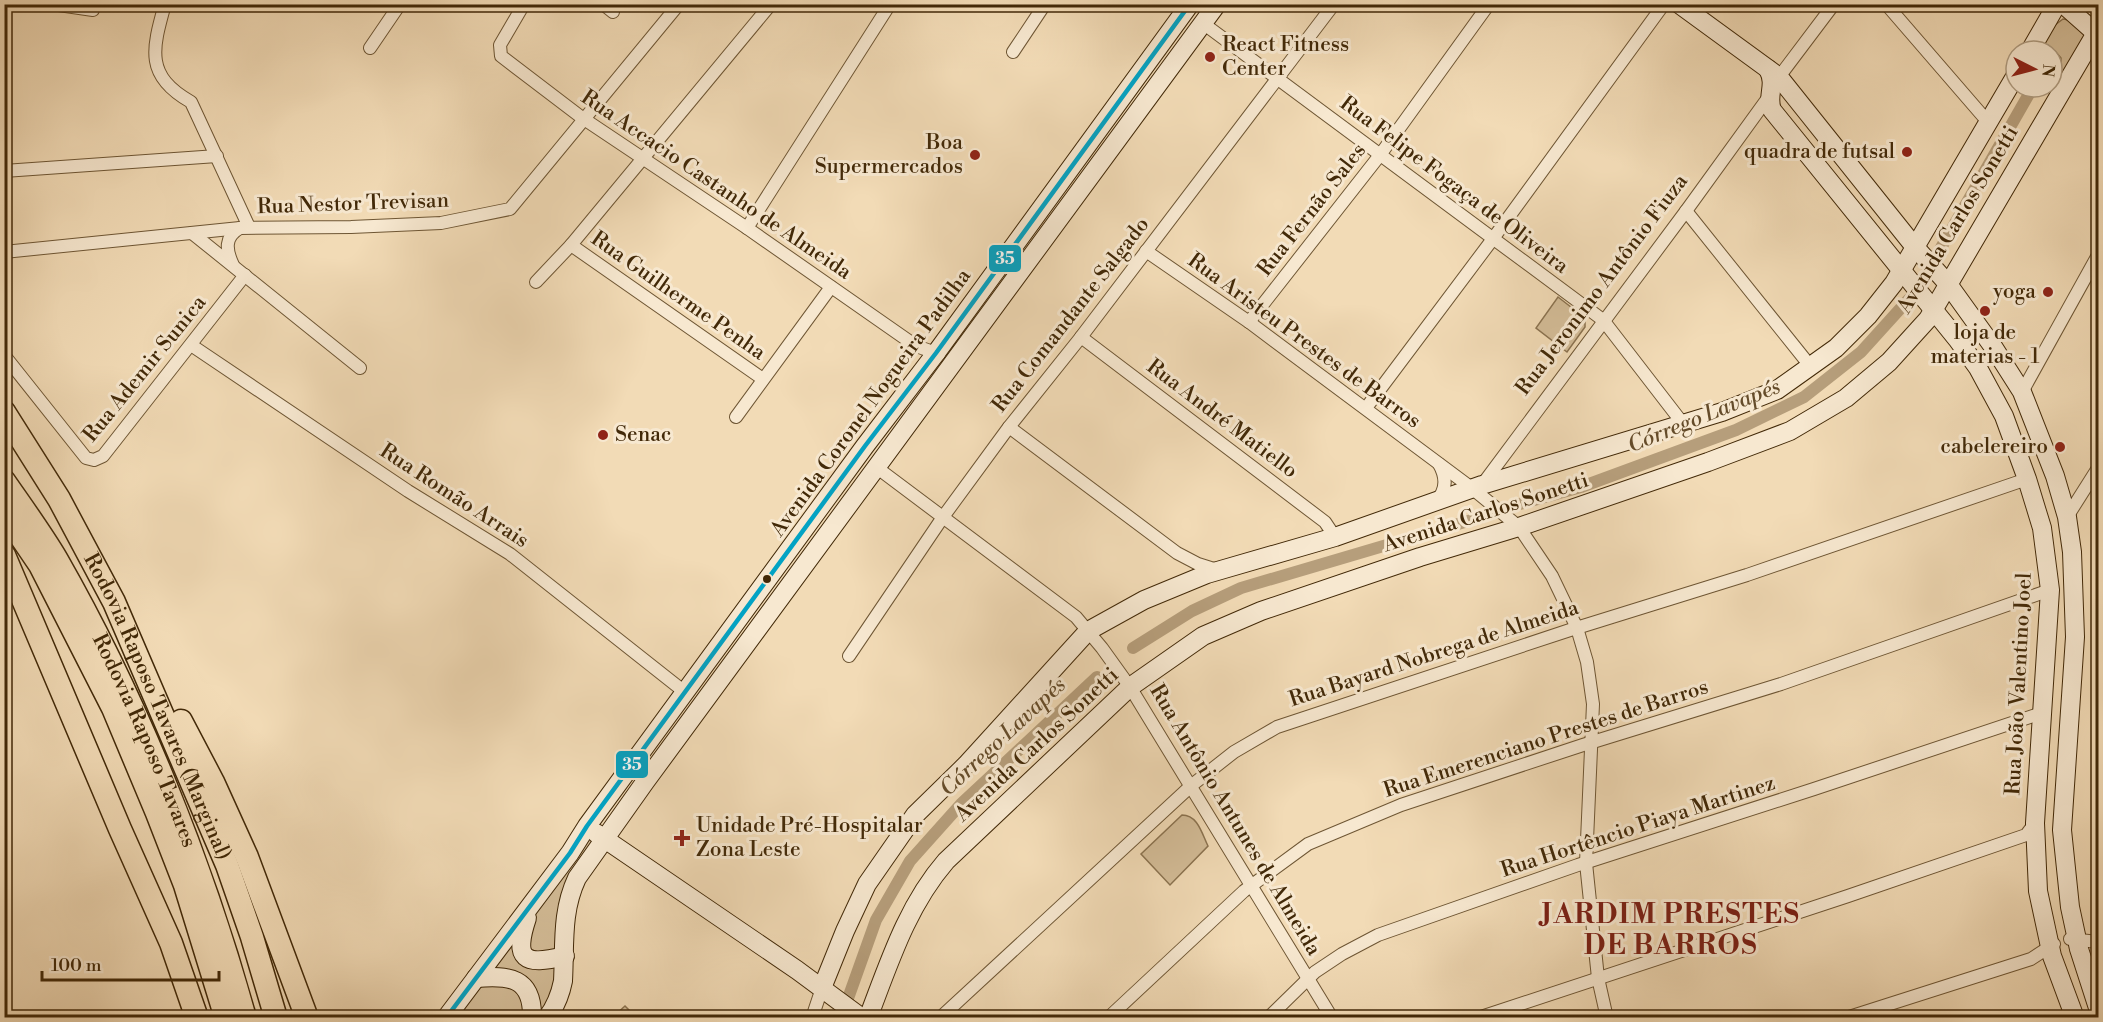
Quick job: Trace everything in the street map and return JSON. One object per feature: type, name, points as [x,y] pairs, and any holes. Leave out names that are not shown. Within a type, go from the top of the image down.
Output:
[{"type":"highway","name":"Rodovia Raposo Tavares (Marginal)","points":[[4,412],[59,499],[114,602],[227,865],[276,1017]]},
{"type":"highway","name":"Rodovia Raposo Tavares","points":[[4,481],[57,560],[114,668],[194,859],[245,1017]]},
{"type":"highway","name":"Rodovia Raposo Tavares","points":[[4,512],[40,565],[113,708],[185,885],[226,1017]]},
{"type":"highway","points":[[4,555],[171,943],[197,1017]]},
{"type":"highway","points":[[114,602],[178,715],[230,818],[247,857],[300,1005],[307,1017]]},
{"type":"highway","points":[[171,943],[187,1017]]},
{"type":"street","points":[[51,4],[93,10]]},
{"type":"street","points":[[165,4],[155,45],[157,69],[163,82],[172,92],[190,102],[217,156],[245,227],[234,231],[228,241],[227,249],[233,266]]},
{"type":"street","points":[[370,48],[400,4]]},
{"type":"street","name":"Rua Accacio Castanho de Almeida","points":[[524,4],[500,45],[501,56],[585,120],[747,228],[937,362]]},
{"type":"street","name":"Rua Nestor Trevisan","points":[[4,252],[245,227],[351,227],[441,223],[510,209],[679,4]]},
{"type":"street","points":[[536,282],[571,245],[771,4]]},
{"type":"street","points":[[747,228],[890,4]]},
{"type":"street","points":[[1013,51],[1045,4]]},
{"type":"street","name":"Avenida Coronel Nogueira Padilha","points":[[547,1017],[561,993],[566,910],[569,895],[577,878],[876,467],[937,362],[1176,13],[1190,4]]},
{"type":"street","name":"Avenida Coronel Nogueira Padilha","points":[[446,1017],[530,907],[865,446],[937,362],[1204,24],[1217,4]]},
{"type":"street","name":"Rua Comandante Salgado","points":[[849,656],[943,517],[1009,427],[1081,337],[1334,4]]},
{"type":"street","name":"Rua Fernão Sales","points":[[1249,321],[1380,155],[1489,4]]},
{"type":"street","points":[[1366,408],[1664,4]]},
{"type":"street","name":"Rua João Valentino Joel","points":[[1679,4],[1775,91],[1948,284],[2022,392],[2055,476],[2067,517],[2072,552],[2075,637],[2062,827],[2070,907],[2069,953],[2074,1017]]},
{"type":"street","name":"Rua Jeronimo Antônio Fiuza","points":[[1478,487],[1775,91],[1834,4]]},
{"type":"street","points":[[1886,4],[1988,122]]},
{"type":"street","points":[[2038,39],[2062,5],[2097,34]]},
{"type":"street","name":"Rua Felipe Fogaça de Oliveira","points":[[1204,24],[1279,78],[1492,240],[1603,320],[1684,424]]},
{"type":"street","name":"Avenida Carlos Sonetti","points":[[862,1016],[917,900],[930,879],[1128,682],[1203,636],[1261,611],[1420,557],[1519,527],[1708,462],[1790,431],[1846,398],[1889,362],[1933,311],[2097,34]]},
{"type":"street","name":"Rua João Valentino Joel","points":[[1775,91],[1900,271],[1978,368],[2004,416],[2027,479],[2042,528],[2049,590],[2036,831],[2038,891],[2069,953],[2090,985],[2098,1008]]},
{"type":"street","name":"Avenida Carlos Sonetti","points":[[812,1017],[826,991],[835,955],[867,884],[915,815],[966,765],[1088,631],[1144,600],[1181,584],[1335,537],[1478,487],[1722,412],[1777,390],[1836,348],[1868,316],[1894,282],[2004,95]]},
{"type":"street","points":[[4,171],[217,156]]},
{"type":"street","points":[[1686,211],[1811,367]]},
{"type":"street","points":[[192,233],[360,368]]},
{"type":"street","name":"Rua Guilherme Penha","points":[[571,245],[763,379]]},
{"type":"street","name":"Rua Aristeu Prestes de Barros","points":[[1146,251],[1249,321],[1439,463],[1478,487],[1519,527],[1552,576],[1577,628],[1587,662],[1593,704],[1586,863],[1598,978],[1607,1017]]},
{"type":"street","points":[[2022,392],[2098,255]]},
{"type":"street","name":"Rua Ademir Sunica","points":[[4,355],[86,458],[94,460],[103,456],[245,275]]},
{"type":"street","points":[[736,417],[831,287]]},
{"type":"street","name":"Rua André Matiello","points":[[1081,337],[1325,522],[1335,537]]},
{"type":"street","name":"Rua Romão Arrais","points":[[191,345],[408,491],[510,554],[686,693]]},
{"type":"street","points":[[1009,427],[1178,553],[1198,564],[1219,571]]},
{"type":"street","points":[[1433,503],[1443,492],[1445,483],[1444,473],[1439,463]]},
{"type":"street","name":"Rua Antônio Antunes de Almeida","points":[[876,467],[1076,617],[1088,631],[1128,682],[1332,1017]]},
{"type":"street","points":[[2067,517],[2098,468]]},
{"type":"street","name":"Rua Bayard Nobrega de Almeida","points":[[940,1017],[1192,785],[1234,752],[1277,726],[1747,575],[2027,479]]},
{"type":"street","points":[[1178,553],[1183,560],[1185,570],[1181,584]]},
{"type":"street","name":"Rua Emerenciano Prestes de Barros","points":[[1108,1017],[1250,885],[1308,844],[1401,805],[1781,684],[2049,590]]},
{"type":"street","name":"Rua Hortêncio Piaya Martinez","points":[[1268,1017],[1308,978],[1342,954],[1378,935],[1586,863],[1826,786],[2042,713]]},
{"type":"street","points":[[587,826],[862,1016]]},
{"type":"street","points":[[1478,1017],[1848,896],[2036,831],[2052,840],[2058,836],[2062,827]]},
{"type":"street","points":[[530,907],[520,937],[520,949],[523,954],[526,958],[538,961],[565,956]]},
{"type":"street","points":[[2031,959],[2069,953],[2098,942]]},
{"type":"street","points":[[1846,1017],[2031,959],[2098,948]]},
{"type":"street","points":[[797,970],[812,972],[820,969],[835,955]]},
{"type":"street","points":[[476,978],[515,979],[528,993],[532,1002],[532,1017]]},
{"type":"shaded area","points":[[2063,19],[2077,24],[2085,36],[2064,75],[2064,39],[2045,39],[2051,28]]},
{"type":"shaded area","points":[[1558,297],[1585,318],[1585,327],[1567,352],[1536,328]]},
{"type":"shaded area","points":[[1182,815],[1196,822],[1208,846],[1170,885],[1141,854]]},
{"type":"shaded area","points":[[591,834],[596,839],[566,885],[559,905],[555,994],[538,1017],[456,1018]]},
{"type":"shaded area","points":[[625,1006],[636,1017],[613,1017]]},
{"type":"waterway","points":[[1938,253],[2026,99]]},
{"type":"waterway","name":"Córrego Lavapés","points":[[1516,505],[1581,487],[1736,430],[1804,397],[1861,352],[1909,299]]},
{"type":"waterway","name":"Córrego Lavapés","points":[[1133,648],[1192,611],[1241,588],[1485,516]]},
{"type":"waterway","name":"Córrego Lavapés","points":[[841,1018],[876,920],[910,861],[961,804],[1097,677]]},
{"type":"transit line","name":"35","points":[[446,1018],[570,853],[587,826],[1190,4]]},
{"type":"place","name":"React Fitness Center","points":[[1210,57]]},
{"type":"place","name":"quadra de futsal","points":[[1907,152]]},
{"type":"place","name":"Boa Supermercados","points":[[975,155]]},
{"type":"place","name":"yoga","points":[[2048,292]]},
{"type":"place","name":"loja de materias - 1","points":[[1985,311]]},
{"type":"place","name":"Senac","points":[[603,435]]},
{"type":"place","name":"cabelereiro","points":[[2060,447]]},
{"type":"place","name":"Unidade Pré-Hospitalar Zona Leste","points":[[682,838]]},
{"type":"district","name":"JARDIM PRESTES DE BARROS","points":[[1671,930]]}]
